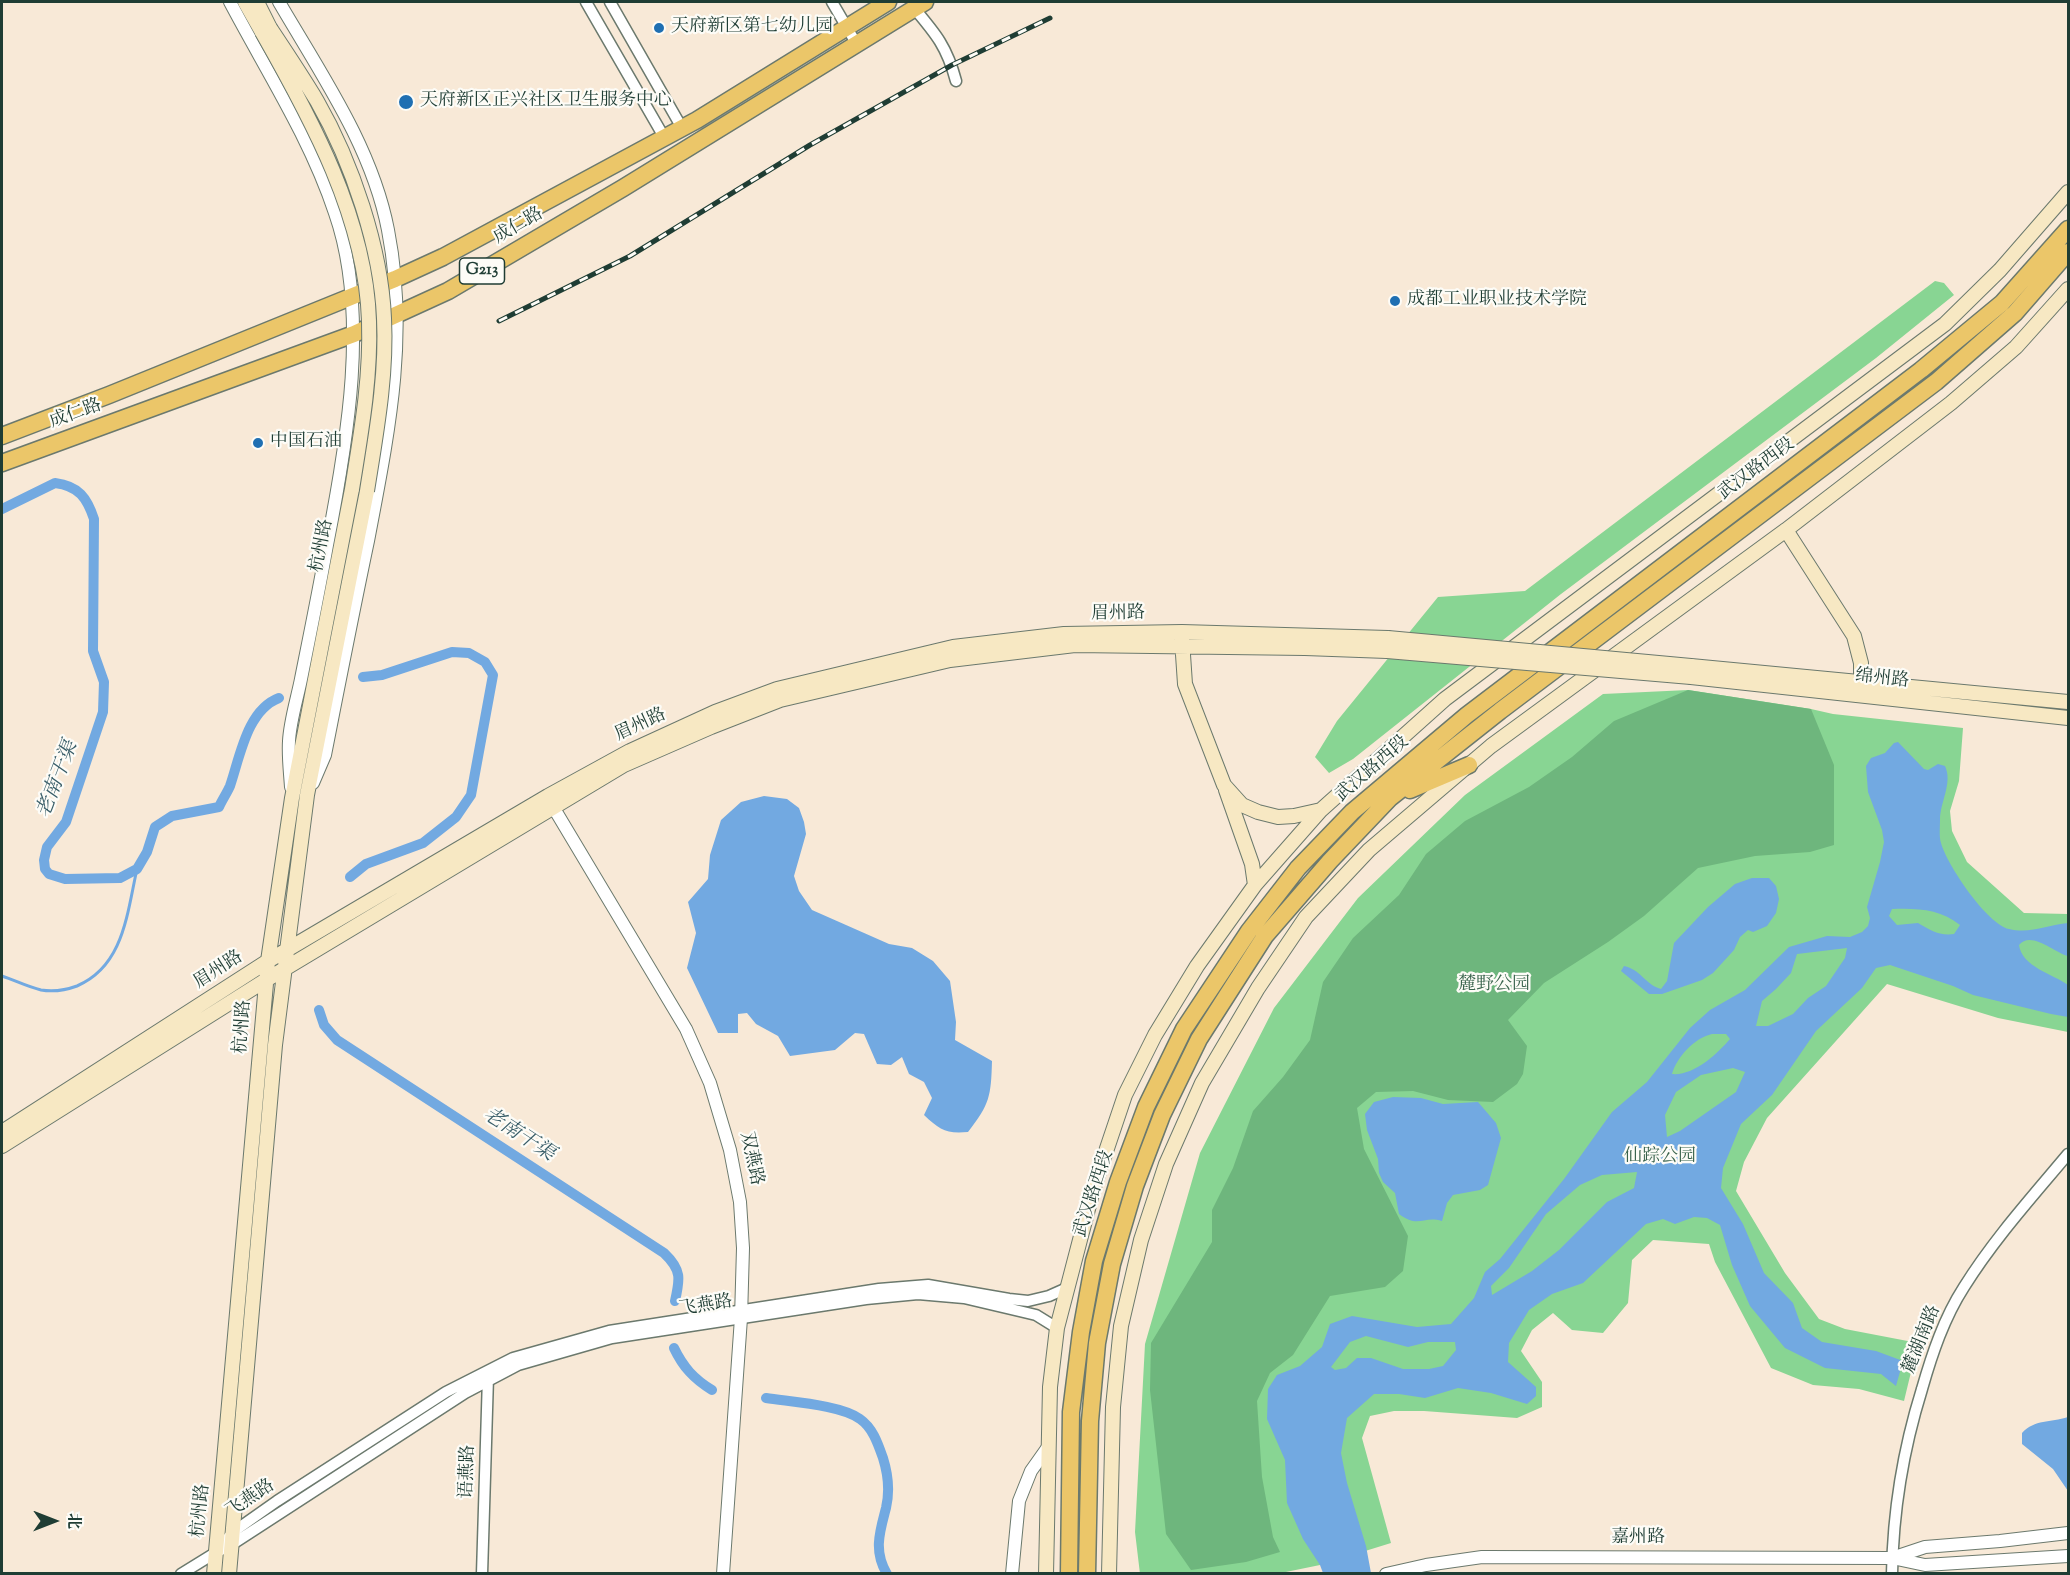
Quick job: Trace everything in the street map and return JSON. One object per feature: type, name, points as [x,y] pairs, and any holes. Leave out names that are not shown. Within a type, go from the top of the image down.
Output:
[{"type":"highway","name":"成仁路","points":[[2,436],[395,279],[443,257],[682,128],[888,2]]},
{"type":"highway","name":"成仁路","points":[[2,463],[354,334],[448,291],[623,188],[919,5]]},
{"type":"highway","name":"武汉路西段","points":[[1069,1574],[1071,1412],[1081,1332],[1094,1261],[1118,1182],[1146,1107],[1184,1029],[1249,931],[1298,868],[1352,812],[1467,715],[1921,370],[2002,303],[2068,229]]},
{"type":"highway","name":"武汉路西段","points":[[1087,1574],[1090,1421],[1097,1343],[1112,1264],[1135,1186],[1162,1116],[1199,1039],[1265,936],[1330,861],[1390,798],[1500,711],[1936,382],[2014,313],[2068,252]]},
{"type":"highway","points":[[1390,798],[1469,765]]},
{"type":"main road","points":[[245,2],[266,30]]},
{"type":"main road","points":[[257,2],[266,30]]},
{"type":"main road","name":"杭州路","points":[[214,1574],[268,961],[292,798],[352,489],[365,408],[369,357],[369,320],[365,280],[347,212],[302,101],[266,30]]},
{"type":"main road","name":"杭州路","points":[[229,1574],[275,1045],[284,970],[307,795],[367,491],[379,411],[384,357],[381,284],[375,250],[363,208],[341,151],[317,103],[266,30]]},
{"type":"main road","points":[[1046,1574],[1050,1387],[1058,1328],[1093,1190],[1125,1095],[1155,1035],[1197,966],[1255,885],[1321,810],[1446,699],[1945,324],[2000,270],[2068,192]]},
{"type":"main road","points":[[1109,1574],[1113,1407],[1121,1326],[1141,1240],[1166,1164],[1202,1083],[1258,988],[1306,917],[1369,850],[1491,746],[1786,530],[1951,403],[2016,347],[2068,289]]},
{"type":"main road","points":[[1786,530],[1854,636],[1861,663],[1860,695]]},
{"type":"main road","points":[[1182,632],[1185,684],[1252,864],[1255,885]]},
{"type":"main road","name":"眉州路","points":[[2,1132],[268,961],[550,802],[630,751],[715,712],[777,689],[953,648],[1064,634],[1182,632],[1388,645]]},
{"type":"main road","points":[[2,1146],[550,802],[624,765],[780,700],[950,660],[1075,645],[1305,648],[1388,645],[1691,671]]},
{"type":"main road","name":"绵州路","points":[[1691,671],[1861,681],[2068,702]]},
{"type":"main road","name":"绵州路","points":[[1691,671],[1860,695],[2068,718]]},
{"type":"main road","points":[[1224,786],[1242,805],[1278,817],[1321,810]]},
{"type":"street","points":[[231,2],[290,107],[336,214],[346,255],[354,334],[349,406],[339,489],[289,741],[292,798]]},
{"type":"street","points":[[279,2],[356,139],[375,186],[388,229],[398,315],[397,366],[377,493],[325,755],[307,795]]},
{"type":"street","points":[[586,2],[664,137]]},
{"type":"street","points":[[610,2],[682,128]]},
{"type":"street","points":[[832,2],[856,43]]},
{"type":"street","points":[[919,5],[950,58],[956,81]]},
{"type":"street","name":"双燕路","points":[[550,802],[686,1029],[710,1083],[730,1150],[740,1202],[743,1248],[741,1314],[723,1574]]},
{"type":"street","name":"麓湖南路","points":[[1892,1574],[1900,1473],[1929,1362],[1940,1335],[1963,1288],[2002,1233],[2068,1154]]},
{"type":"street","name":"飞燕路","points":[[181,1574],[215,1553],[232,1538],[465,1393],[488,1376],[518,1365],[612,1338],[879,1289],[928,1286],[1028,1301],[1049,1296],[1067,1288]]},
{"type":"street","name":"飞燕路","points":[[741,1314],[918,1294],[964,1298],[1036,1315],[1058,1328]]},
{"type":"street","name":"语燕路","points":[[482,1574],[488,1376]]},
{"type":"street","points":[[1012,1574],[1019,1501],[1031,1471],[1048,1448]]},
{"type":"street","name":"嘉州路","points":[[1893,1558],[1925,1547],[2068,1533]]},
{"type":"street","name":"嘉州路","points":[[1386,1574],[1426,1564],[1482,1557],[1893,1558],[1925,1565],[2002,1562],[2068,1556]]},
{"type":"green space","points":[[1935,281],[1944,283],[1954,295],[1876,358],[1561,594],[1353,759],[1329,773],[1315,757],[1337,721],[1438,597],[1525,591]]},
{"type":"green space","name":"麓野公园","points":[[1688,690],[1833,714],[1963,728],[1959,781],[1950,811],[1952,831],[1967,862],[2024,913],[2068,914],[2068,1032],[1998,1018],[1887,984],[1767,1118],[1744,1162],[1736,1191],[1785,1273],[1819,1319],[1845,1329],[1918,1343],[1904,1401],[1859,1389],[1813,1385],[1771,1368],[1715,1262],[1709,1244],[1653,1240],[1632,1260],[1628,1303],[1603,1333],[1572,1330],[1553,1313],[1532,1330],[1521,1351],[1542,1382],[1542,1407],[1517,1418],[1424,1411],[1394,1411],[1370,1416],[1362,1438],[1391,1543],[1320,1565],[1281,1573],[1140,1574],[1135,1532],[1145,1344],[1200,1153],[1274,1008],[1358,898],[1465,795],[1603,694]]},
{"type":"green space","name":"麓野公园","points":[[1688,690],[1811,709],[1834,765],[1834,845],[1810,852],[1755,856],[1698,868],[1644,916],[1544,983],[1508,1020],[1527,1046],[1523,1074],[1517,1084],[1493,1102],[1448,1100],[1413,1091],[1376,1092],[1357,1108],[1364,1149],[1408,1236],[1403,1271],[1385,1287],[1330,1296],[1293,1355],[1270,1373],[1257,1401],[1262,1477],[1273,1537],[1280,1552],[1246,1562],[1191,1570],[1166,1534],[1150,1390],[1151,1343],[1212,1242],[1212,1210],[1233,1168],[1253,1111],[1283,1077],[1310,1040],[1323,982],[1353,938],[1399,895],[1426,854],[1465,821],[1529,787],[1572,757],[1614,721]]},
{"type":"water","points":[[1898,742],[1924,769],[1928,770],[1938,764],[1945,766],[1948,779],[1941,813],[1941,843],[1959,879],[1990,917],[2000,925],[2017,930],[2032,930],[2068,923],[2068,956],[2036,941],[2024,941],[2019,945],[2021,953],[2032,964],[2068,985],[2068,1017],[1973,995],[1890,965],[1876,968],[1862,988],[1816,1031],[1772,1095],[1741,1124],[1723,1168],[1721,1188],[1743,1224],[1764,1273],[1793,1303],[1802,1328],[1822,1342],[1876,1351],[1903,1361],[1896,1386],[1881,1374],[1825,1368],[1785,1348],[1750,1306],[1732,1265],[1720,1225],[1707,1218],[1694,1217],[1675,1224],[1663,1219],[1646,1224],[1583,1283],[1552,1294],[1529,1310],[1509,1343],[1508,1362],[1536,1387],[1536,1396],[1527,1404],[1491,1393],[1458,1388],[1425,1398],[1399,1394],[1374,1394],[1347,1418],[1341,1453],[1371,1573],[1323,1573],[1303,1539],[1287,1503],[1285,1460],[1267,1419],[1268,1389],[1277,1375],[1300,1366],[1322,1347],[1330,1324],[1352,1316],[1417,1327],[1451,1324],[1474,1298],[1485,1272],[1500,1259],[1564,1179],[1612,1112],[1647,1082],[1690,1028],[1710,1010],[1745,990],[1789,947],[1827,936],[1850,937],[1862,932],[1868,926],[1870,918],[1867,907],[1884,842],[1868,792],[1866,766],[1871,758],[1885,753],[1894,743]],"holes":[[[1892,909],[1919,909],[1944,916],[1960,925],[1954,934],[1944,934],[1918,923],[1897,925],[1889,916]],[[1847,948],[1845,958],[1826,986],[1808,998],[1793,1014],[1768,1026],[1756,1026],[1762,1001],[1791,973],[1797,954]],[[1712,1034],[1726,1034],[1730,1039],[1697,1068],[1680,1074],[1672,1074],[1682,1055],[1699,1040]],[[1733,1068],[1745,1072],[1736,1092],[1680,1131],[1667,1137],[1665,1115],[1676,1092],[1701,1075]],[[1637,1172],[1634,1188],[1607,1202],[1559,1250],[1532,1271],[1492,1295],[1491,1286],[1509,1268],[1546,1214],[1580,1185],[1602,1175]],[[1366,1336],[1408,1347],[1428,1342],[1455,1342],[1456,1350],[1443,1366],[1429,1369],[1403,1369],[1371,1358],[1357,1358],[1346,1368],[1335,1370],[1331,1367],[1350,1342]]]},
{"type":"water","points":[[764,796],[787,799],[799,808],[806,834],[794,876],[799,891],[812,910],[889,944],[912,948],[933,961],[950,981],[956,1022],[955,1040],[992,1061],[988,1099],[968,1132],[944,1130],[924,1115],[932,1098],[924,1082],[909,1074],[902,1057],[891,1065],[877,1064],[864,1034],[855,1033],[835,1050],[790,1056],[778,1036],[756,1024],[747,1013],[738,1014],[738,1033],[718,1033],[687,968],[696,933],[688,902],[708,879],[710,855],[721,820],[741,802]]},
{"type":"water","points":[[1752,878],[1769,878],[1776,886],[1779,899],[1776,913],[1767,926],[1753,932],[1748,930],[1740,937],[1734,950],[1713,973],[1702,980],[1662,994],[1649,994],[1621,971],[1624,966],[1630,968],[1661,989],[1667,981],[1674,943],[1708,907],[1735,884]]},
{"type":"water","points":[[1393,1097],[1421,1098],[1443,1104],[1478,1102],[1496,1123],[1501,1138],[1488,1185],[1480,1190],[1453,1195],[1447,1203],[1442,1221],[1430,1219],[1411,1221],[1399,1214],[1395,1193],[1383,1182],[1379,1173],[1378,1159],[1367,1130],[1365,1114],[1374,1102]]},
{"type":"water","points":[[2068,1417],[2068,1491],[2053,1469],[2022,1444],[2022,1433],[2032,1425]]},
{"type":"waterway","name":"老南干渠","points":[[2,509],[55,483],[70,487],[81,494],[94,519],[93,651],[104,682],[103,712],[66,822],[47,847],[44,860],[45,869],[49,874],[65,879],[120,878],[137,869],[147,852],[155,827],[172,816],[219,807],[230,786],[241,749],[252,723],[268,704],[279,698]]},
{"type":"waterway","name":"老南干渠","points":[[350,877],[366,864],[423,843],[456,817],[471,795],[493,675],[485,662],[469,653],[452,652],[382,675],[363,677]]},
{"type":"waterway","points":[[2,976],[36,989],[50,991],[77,986],[93,977],[114,952],[121,936],[137,869]]},
{"type":"waterway","name":"老南干渠","points":[[319,1010],[324,1025],[337,1040],[664,1253],[677,1270],[678,1287],[675,1301]]},
{"type":"waterway","name":"老南干渠","points":[[674,1348],[690,1372],[712,1390]]},
{"type":"waterway","name":"老南干渠","points":[[766,1398],[841,1410],[860,1419],[872,1432],[883,1458],[888,1483],[887,1502],[879,1541],[880,1557],[887,1574]]},
{"type":"railway","points":[[499,321],[630,256],[810,145],[952,65],[1050,18]]},
{"type":"place","name":"天府新区第七幼儿园","points":[[659,28]]},
{"type":"place","name":"天府新区正兴社区卫生服务中心","points":[[406,102]]},
{"type":"place","name":"成都工业职业技术学院","points":[[1395,301]]},
{"type":"place","name":"中国石油","points":[[258,443]]},
{"type":"park label","name":"仙踪公园","points":[[1660,1158]]}]
